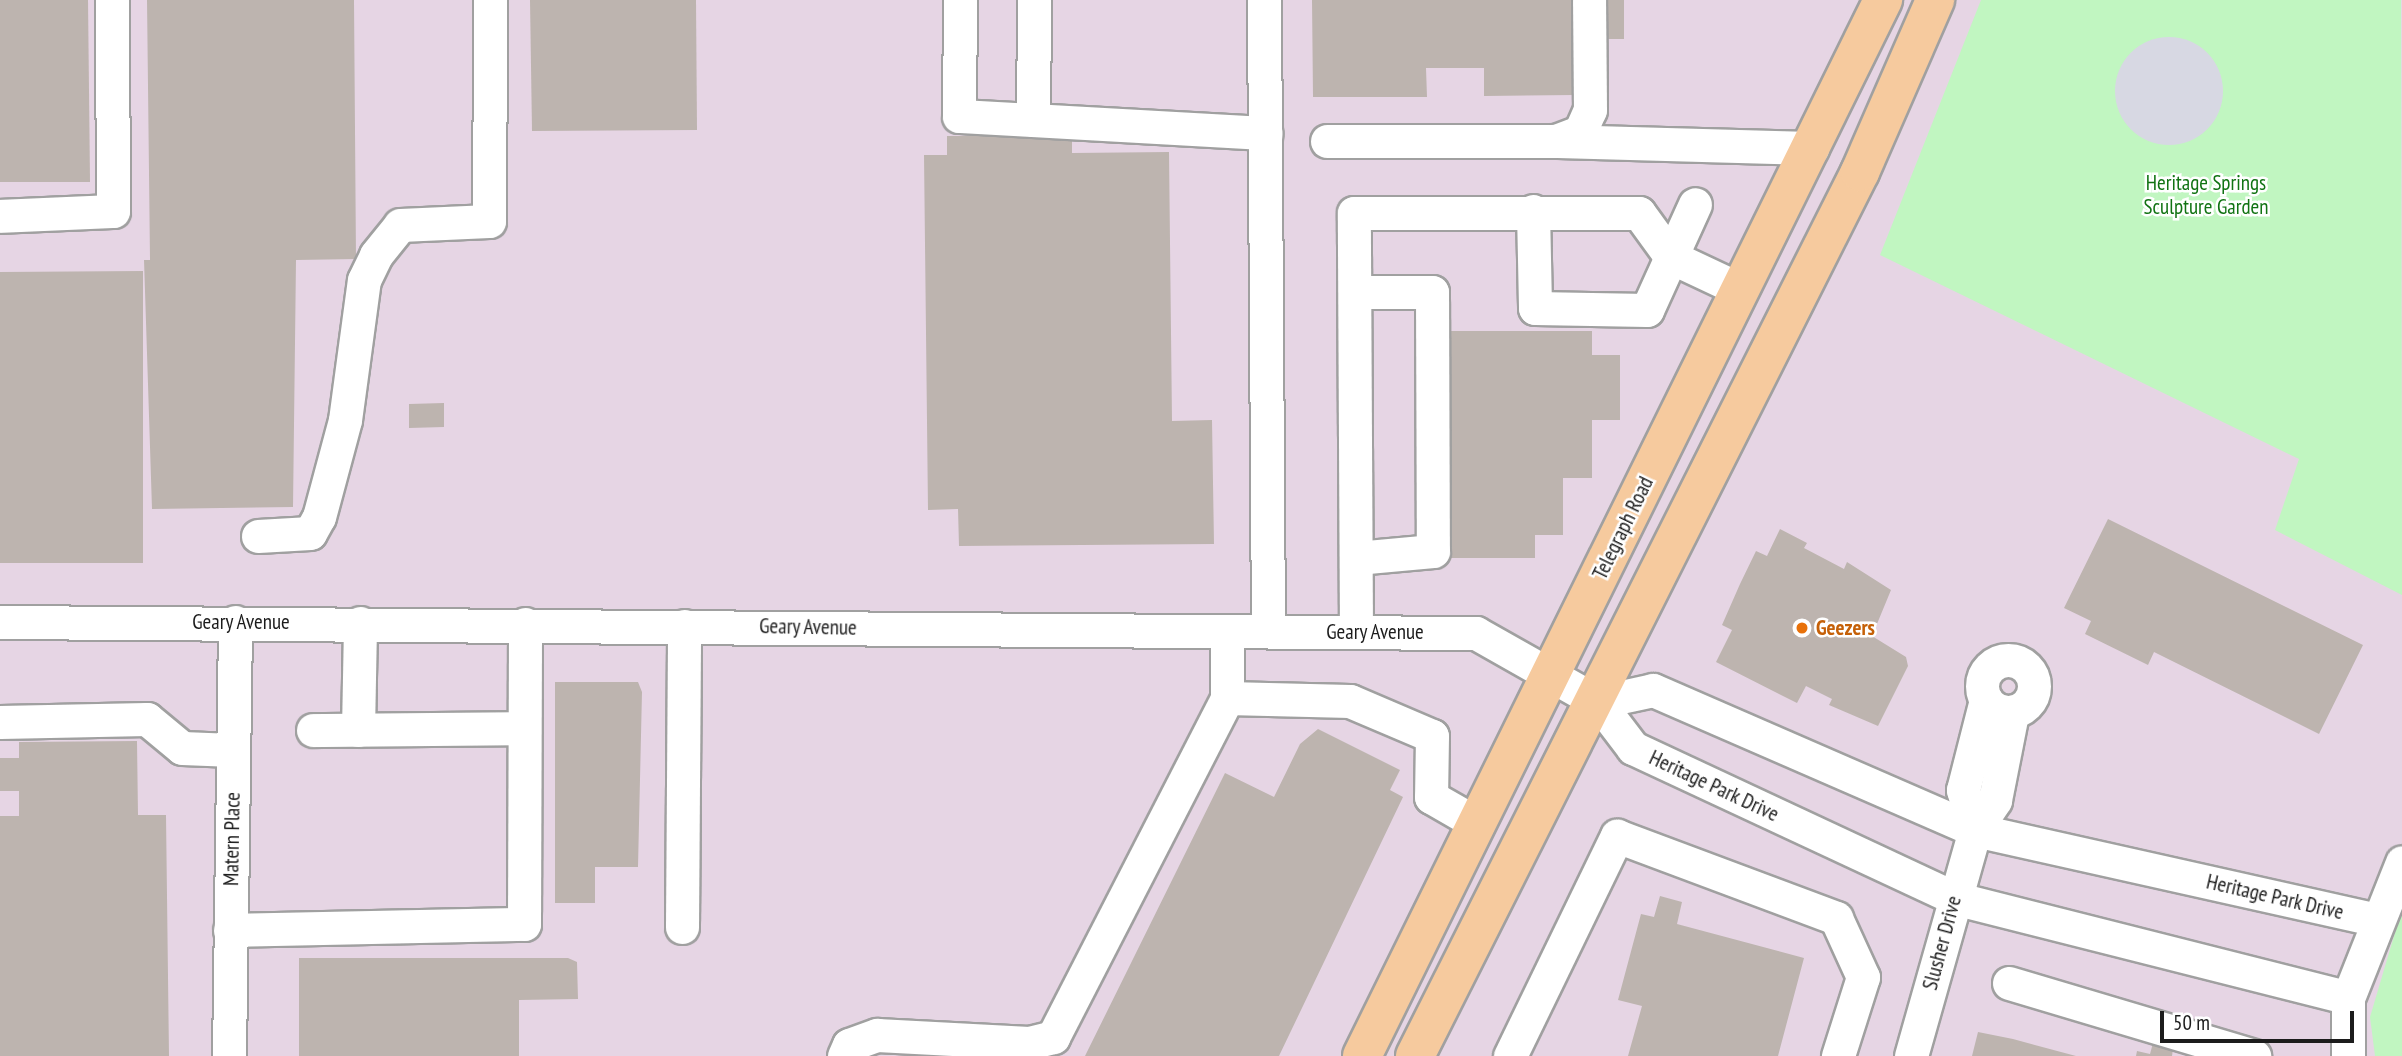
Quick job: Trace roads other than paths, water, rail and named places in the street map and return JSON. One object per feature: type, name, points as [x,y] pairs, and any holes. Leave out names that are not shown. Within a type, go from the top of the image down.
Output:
[{"type":"main road","name":"Telegraph Road","points":[[1362,1056],[1552,676],[1883,0]]},
{"type":"main road","points":[[1415,1056],[1500,880],[1598,702],[1886,118],[1935,0]]},
{"type":"street","points":[[0,216],[113,211],[113,0]]},
{"type":"street","points":[[258,536],[310,533],[319,517],[345,420],[364,279],[376,256],[400,225],[489,221],[490,0]]},
{"type":"street","points":[[960,0],[959,116],[1266,133]]},
{"type":"street","points":[[1033,120],[1034,0]]},
{"type":"street","points":[[1264,0],[1268,632]]},
{"type":"street","points":[[1549,141],[1580,132],[1590,110],[1589,0]]},
{"type":"street","points":[[1327,141],[1549,141],[1812,148]]},
{"type":"street","points":[[1534,211],[1535,308],[1647,310],[1695,204]]},
{"type":"street","points":[[1356,632],[1354,213],[1639,213],[1671,257],[1741,290]]},
{"type":"street","points":[[1356,292],[1432,292],[1433,551],[1356,558]]},
{"type":"street","name":"Geary Avenue","points":[[0,622],[1476,633],[1598,702]]},
{"type":"street","name":"Matern Place","points":[[229,1056],[235,622]]},
{"type":"street","points":[[358,730],[360,623]]},
{"type":"street","points":[[230,930],[524,924],[525,624]]},
{"type":"street","points":[[682,927],[684,626]]},
{"type":"street","points":[[844,1056],[849,1045],[877,1035],[1029,1043],[1053,1037],[1227,698],[1227,631]]},
{"type":"street","name":"Heritage Park Drive","points":[[2347,998],[1954,898],[1633,748],[1598,702],[1653,690],[1975,830],[2376,920]]},
{"type":"street","points":[[1227,698],[1350,701],[1432,736],[1432,797],[1478,824]]},
{"type":"street","name":"Slusher Drive","points":[[1911,1056],[1975,830],[1994,800],[1999,706]]},
{"type":"street","points":[[0,722],[147,719],[182,748],[233,750]]},
{"type":"street","points":[[313,730],[524,728]]},
{"type":"street","points":[[1510,1056],[1617,836],[1836,918],[1863,977],[1838,1056]]},
{"type":"street","points":[[2348,1056],[2347,998],[2376,920],[2402,862]]},
{"type":"street","points":[[2009,983],[2254,1056]]},
{"type":"place","name":"Geezers","points":[[1802,628]]},
{"type":"park label","name":"Heritage Springs Sculpture Garden","points":[[2206,195]]}]
